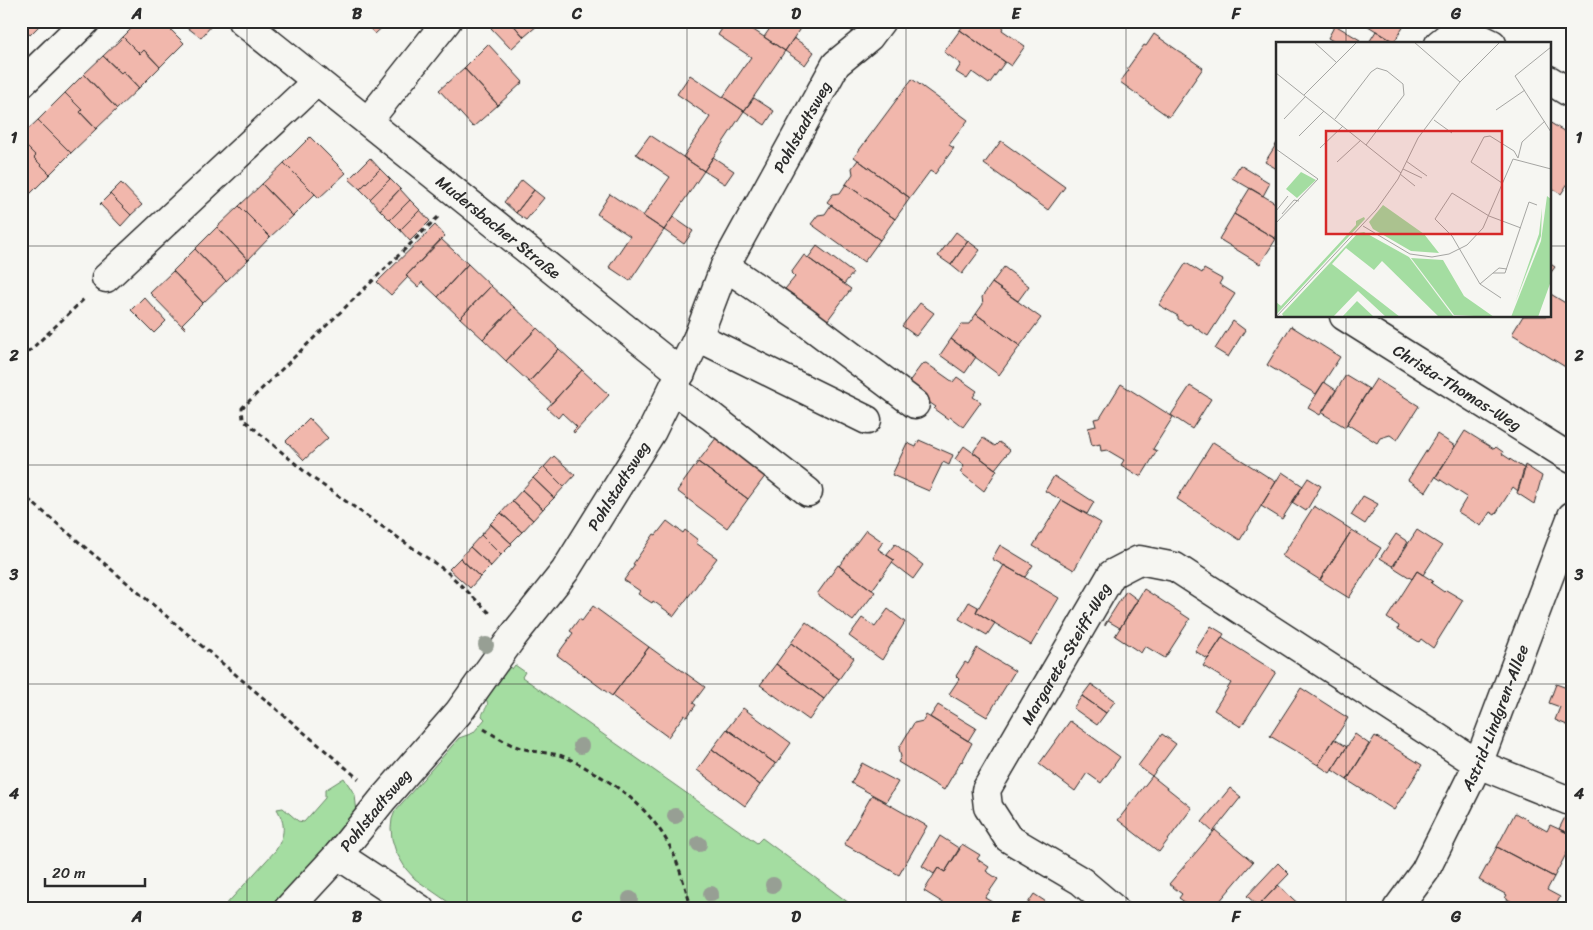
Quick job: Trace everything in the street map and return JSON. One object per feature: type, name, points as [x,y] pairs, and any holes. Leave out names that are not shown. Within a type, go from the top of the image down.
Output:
[{"type":"street","points":[[21,84],[86,21]]},
{"type":"street","name":"Mudersbacher Straße","points":[[242,21],[461,195],[677,381],[711,416],[808,492]]},
{"type":"street","points":[[368,121],[447,21]]},
{"type":"street","name":"Pohlstadtsweg","points":[[288,909],[338,856],[382,798],[459,712],[514,635],[565,571],[652,431],[698,337],[725,266],[836,64],[870,37],[881,21]]},
{"type":"street","points":[[1442,42],[1449,36],[1468,33],[1488,42]]},
{"type":"street","points":[[106,278],[316,81]]},
{"type":"street","points":[[1550,81],[1572,94]]},
{"type":"street","points":[[725,266],[802,319],[915,404]]},
{"type":"street","name":"Christa-Thomas-Weg","points":[[1347,318],[1572,459]]},
{"type":"street","points":[[698,337],[867,420]]},
{"type":"street","name":"Astrid-Lindgren-Allee","points":[[1397,909],[1425,871],[1478,764],[1572,516]]},
{"type":"street","name":"Margarete-Steiff-Weg","points":[[1114,909],[1081,882],[1008,838],[988,807],[986,790],[1112,574],[1139,560],[1175,568],[1478,764],[1572,802]]},
{"type":"street","points":[[338,856],[420,909]]},
{"type":"path","points":[[461,195],[242,408],[243,419],[311,477],[446,571],[514,635]]},
{"type":"path","points":[[21,360],[106,278]]},
{"type":"path","points":[[21,493],[382,798]]},
{"type":"path","points":[[459,712],[503,741],[514,746],[562,756],[581,765],[618,788],[641,807],[660,830],[674,854],[692,909]]},
{"type":"green space","points":[[507,665],[512,669],[515,665],[525,672],[522,677],[757,843],[762,838],[857,909],[458,909],[415,879],[406,869],[396,852],[392,839],[392,819],[395,811],[459,738],[473,733],[485,719],[482,716],[487,706],[484,697]]},
{"type":"green space","points":[[344,778],[355,795],[357,813],[271,909],[222,909],[276,850],[283,834],[282,820],[277,809],[283,808],[298,821],[304,822],[325,798],[325,790]]},
{"type":"building","points":[[21,21],[37,21],[40,25],[30,35],[21,26]]},
{"type":"building","points":[[139,21],[162,21],[184,43],[160,67],[144,50],[140,54],[123,37]]},
{"type":"building","points":[[179,21],[205,21],[211,26],[201,38]]},
{"type":"building","points":[[364,21],[389,21],[375,34]]},
{"type":"building","points":[[498,21],[510,21],[524,37],[511,49],[491,28]]},
{"type":"building","points":[[510,21],[534,21],[538,25],[524,37]]},
{"type":"building","points":[[727,21],[740,21],[785,51],[744,111],[723,97],[751,57],[718,35]]},
{"type":"building","points":[[775,21],[805,21],[785,51],[764,37]]},
{"type":"building","points":[[966,21],[1006,21],[1002,30],[1025,46],[1011,66],[960,30]]},
{"type":"building","points":[[1360,21],[1407,21],[1394,42]]},
{"type":"building","points":[[1335,25],[1360,40],[1359,42],[1335,42],[1328,38]]},
{"type":"building","points":[[960,30],[1005,62],[989,84],[972,72],[967,79],[956,72],[961,64],[944,52]]},
{"type":"building","points":[[1376,31],[1394,42],[1369,42]]},
{"type":"building","points":[[1154,34],[1203,68],[1169,117],[1120,82],[1144,45],[1146,46]]},
{"type":"building","points":[[123,37],[140,54],[144,50],[160,67],[139,88],[123,71],[121,73],[103,56]]},
{"type":"building","points":[[794,38],[814,52],[805,65],[785,51]]},
{"type":"building","points":[[488,44],[523,82],[498,105],[464,68]]},
{"type":"building","points":[[103,56],[121,73],[123,71],[139,88],[117,109],[84,74]]},
{"type":"building","points":[[464,68],[498,105],[473,127],[439,90]]},
{"type":"building","points":[[84,74],[117,109],[96,129],[80,112],[82,110],[65,93]]},
{"type":"building","points":[[690,75],[744,111],[704,171],[683,157],[710,117],[677,94]]},
{"type":"building","points":[[912,79],[968,120],[949,145],[954,148],[935,174],[930,171],[910,198],[854,157]]},
{"type":"building","points":[[65,93],[82,110],[80,112],[96,129],[71,153],[38,120]]},
{"type":"building","points":[[754,98],[774,111],[765,125],[744,111]]},
{"type":"building","points":[[38,120],[71,153],[50,174],[21,141],[21,136]]},
{"type":"building","points":[[1550,123],[1572,136],[1572,177],[1561,194],[1550,188]]},
{"type":"building","points":[[650,135],[704,171],[664,230],[643,216],[670,177],[636,154]]},
{"type":"building","points":[[310,137],[346,173],[319,198],[284,163]]},
{"type":"building","points":[[21,141],[50,174],[25,199],[21,196]]},
{"type":"building","points":[[1001,141],[1065,187],[1048,210],[984,164]]},
{"type":"building","points":[[1276,145],[1276,168],[1265,162]]},
{"type":"building","points":[[713,157],[734,171],[725,184],[704,171]]},
{"type":"building","points":[[370,158],[380,169],[360,189],[349,179]]},
{"type":"building","points":[[858,160],[910,198],[895,219],[846,184],[853,174],[852,168]]},
{"type":"building","points":[[284,163],[315,194],[293,216],[262,184]]},
{"type":"building","points":[[1240,165],[1270,183],[1263,196],[1232,178]]},
{"type":"building","points":[[380,169],[390,179],[370,199],[360,189]]},
{"type":"building","points":[[390,179],[400,189],[380,210],[370,199]]},
{"type":"building","points":[[522,180],[534,190],[516,213],[504,202]]},
{"type":"building","points":[[121,183],[142,205],[131,215],[110,194]]},
{"type":"building","points":[[262,184],[293,216],[270,237],[239,206]]},
{"type":"building","points":[[846,184],[895,219],[880,240],[827,202],[833,194],[840,193]]},
{"type":"building","points":[[1250,188],[1276,203],[1276,239],[1234,214]]},
{"type":"building","points":[[400,189],[410,200],[390,220],[380,210]]},
{"type":"building","points":[[534,190],[544,198],[526,220],[516,213]]},
{"type":"building","points":[[110,194],[131,215],[121,226],[100,204]]},
{"type":"building","points":[[610,194],[664,230],[630,281],[609,267],[630,236],[597,214]]},
{"type":"building","points":[[410,200],[420,210],[400,230],[390,220]]},
{"type":"building","points":[[831,205],[880,240],[864,262],[811,224],[818,215],[825,214]]},
{"type":"building","points":[[239,206],[270,237],[248,260],[217,227]]},
{"type":"building","points":[[420,210],[430,221],[410,241],[400,230]]},
{"type":"building","points":[[1234,214],[1276,239],[1260,264],[1219,239]]},
{"type":"building","points":[[673,217],[693,231],[684,244],[664,230]]},
{"type":"building","points":[[435,225],[445,236],[406,276],[408,277],[391,295],[377,282]]},
{"type":"building","points":[[217,227],[248,260],[226,281],[195,249]]},
{"type":"building","points":[[956,232],[968,241],[951,265],[938,256]]},
{"type":"building","points":[[441,239],[468,264],[438,297],[422,282],[418,287],[406,276]]},
{"type":"building","points":[[968,241],[980,250],[962,274],[951,265]]},
{"type":"building","points":[[817,246],[853,273],[844,284],[808,258]]},
{"type":"building","points":[[195,249],[226,281],[203,303],[173,271]]},
{"type":"building","points":[[804,255],[851,289],[824,325],[792,302],[796,297],[785,289],[795,277],[791,273]]},
{"type":"building","points":[[1186,263],[1202,273],[1204,269],[1222,279],[1219,284],[1235,294],[1208,336],[1190,324],[1187,325],[1178,319],[1178,316],[1159,305]]},
{"type":"building","points":[[468,264],[491,286],[460,318],[438,297]]},
{"type":"building","points":[[1550,264],[1555,267],[1550,274]]},
{"type":"building","points":[[1004,267],[1029,286],[1018,301],[992,283]]},
{"type":"building","points":[[173,271],[203,303],[182,324],[185,329],[150,293]]},
{"type":"building","points":[[992,283],[1041,318],[1020,346],[976,314],[983,304],[982,297]]},
{"type":"building","points":[[491,286],[514,307],[483,339],[460,318]]},
{"type":"building","points":[[1550,294],[1572,307],[1572,361],[1567,368],[1512,334],[1522,318],[1550,318]]},
{"type":"building","points":[[144,297],[166,321],[154,333],[131,310]]},
{"type":"building","points":[[920,303],[934,313],[916,336],[902,326]]},
{"type":"building","points":[[514,307],[537,328],[506,361],[483,339]]},
{"type":"building","points":[[976,314],[1020,346],[999,375],[951,339],[962,324],[969,324]]},
{"type":"building","points":[[1233,321],[1245,330],[1228,357],[1215,349]]},
{"type":"building","points":[[1291,326],[1340,357],[1316,394],[1267,365]]},
{"type":"building","points":[[537,328],[559,349],[529,382],[506,361]]},
{"type":"building","points":[[951,339],[976,357],[965,373],[940,355]]},
{"type":"building","points":[[559,349],[582,370],[552,403],[529,382]]},
{"type":"building","points":[[926,363],[953,382],[957,377],[977,391],[973,397],[981,402],[963,427],[950,417],[948,419],[934,409],[936,407],[920,396],[908,383],[922,364]]},
{"type":"building","points":[[582,370],[609,395],[574,433],[573,431],[577,427],[562,413],[558,418],[547,408]]},
{"type":"building","points":[[1346,375],[1369,389],[1345,427],[1322,413]]},
{"type":"building","points":[[1376,379],[1419,406],[1397,440],[1390,435],[1380,438],[1377,443],[1347,424]]},
{"type":"building","points":[[1324,382],[1336,390],[1320,415],[1308,408]]},
{"type":"building","points":[[1121,384],[1173,417],[1153,449],[1157,451],[1141,477],[1121,465],[1124,460],[1107,450],[1101,451],[1100,444],[1092,446],[1088,428],[1096,426],[1094,419],[1100,418]]},
{"type":"building","points":[[1190,386],[1211,399],[1192,429],[1171,415]]},
{"type":"building","points":[[309,418],[328,438],[304,460],[286,441]]},
{"type":"building","points":[[1465,431],[1494,449],[1496,447],[1503,452],[1502,454],[1525,469],[1518,491],[1513,487],[1495,515],[1490,512],[1481,526],[1458,512],[1467,497],[1436,477]]},
{"type":"building","points":[[719,434],[769,471],[748,499],[698,462]]},
{"type":"building","points":[[1437,434],[1455,446],[1426,492],[1408,480]]},
{"type":"building","points":[[983,438],[995,446],[999,442],[1010,450],[995,469],[973,452]]},
{"type":"building","points":[[919,440],[953,455],[949,465],[943,462],[929,491],[892,475],[907,443],[916,447]]},
{"type":"building","points":[[1213,442],[1276,482],[1240,540],[1177,499]]},
{"type":"building","points":[[964,446],[997,470],[984,491],[960,472],[964,466],[955,459]]},
{"type":"building","points":[[554,456],[575,475],[564,487],[544,467]]},
{"type":"building","points":[[698,462],[748,499],[727,528],[677,491]]},
{"type":"building","points":[[1525,465],[1542,476],[1534,504],[1517,493]]},
{"type":"building","points":[[544,467],[564,487],[554,498],[533,478]]},
{"type":"building","points":[[1282,472],[1303,486],[1282,519],[1261,506]]},
{"type":"building","points":[[1054,476],[1094,502],[1087,514],[1045,491]]},
{"type":"building","points":[[533,478],[554,498],[543,509],[522,490]]},
{"type":"building","points":[[1308,478],[1321,486],[1306,511],[1292,502]]},
{"type":"building","points":[[522,490],[543,509],[533,520],[512,501]]},
{"type":"building","points":[[1363,496],[1378,504],[1365,524],[1351,515]]},
{"type":"building","points":[[1062,500],[1101,523],[1074,570],[1033,546]]},
{"type":"building","points":[[512,501],[533,520],[522,532],[501,513]]},
{"type":"building","points":[[1314,506],[1352,530],[1320,580],[1282,556]]},
{"type":"building","points":[[501,513],[522,532],[511,543],[490,524]]},
{"type":"building","points":[[667,521],[683,533],[685,530],[698,540],[696,543],[717,558],[674,616],[653,601],[652,603],[638,594],[640,591],[624,580],[654,534],[656,535]]},
{"type":"building","points":[[491,524],[512,544],[501,555],[481,535]]},
{"type":"building","points":[[866,530],[883,542],[878,549],[894,560],[872,590],[839,566]]},
{"type":"building","points":[[1352,530],[1381,548],[1349,598],[1320,580]]},
{"type":"building","points":[[1417,530],[1442,546],[1423,575],[1417,571],[1412,579],[1393,567]]},
{"type":"building","points":[[1396,534],[1408,542],[1393,566],[1380,558]]},
{"type":"building","points":[[481,535],[501,555],[491,566],[470,547]]},
{"type":"building","points":[[895,544],[923,565],[913,579],[892,563],[894,560],[886,555]]},
{"type":"building","points":[[1000,545],[1033,565],[1025,577],[992,559]]},
{"type":"building","points":[[470,547],[491,566],[480,577],[460,558]]},
{"type":"building","points":[[460,558],[480,577],[470,588],[449,569]]},
{"type":"building","points":[[838,565],[875,592],[853,621],[817,594]]},
{"type":"building","points":[[1004,565],[1059,598],[1031,645],[976,612]]},
{"type":"building","points":[[1417,571],[1433,581],[1431,583],[1444,592],[1446,590],[1463,600],[1433,648],[1421,639],[1419,642],[1398,629],[1399,626],[1387,618]]},
{"type":"building","points":[[1144,589],[1190,619],[1165,658],[1145,646],[1141,653],[1115,636]]},
{"type":"building","points":[[1126,591],[1138,600],[1120,628],[1108,621],[1105,626],[1105,624]]},
{"type":"building","points":[[969,602],[978,607],[976,612],[995,623],[987,635],[959,619]]},
{"type":"building","points":[[593,606],[649,647],[612,696],[557,655],[573,633],[570,631],[579,619],[582,621]]},
{"type":"building","points":[[888,609],[905,622],[882,660],[849,636],[862,618],[875,627]]},
{"type":"building","points":[[806,622],[854,658],[839,679],[791,643]]},
{"type":"building","points":[[1211,626],[1224,634],[1208,659],[1195,651]]},
{"type":"building","points":[[1222,638],[1276,672],[1241,727],[1214,710],[1231,683],[1203,666]]},
{"type":"building","points":[[791,643],[839,679],[824,699],[776,664]]},
{"type":"building","points":[[649,647],[705,687],[693,703],[696,705],[687,717],[684,715],[668,737],[612,696]]},
{"type":"building","points":[[977,648],[1015,671],[987,717],[949,694],[959,679],[956,676],[965,662],[968,664]]},
{"type":"building","points":[[776,664],[824,699],[809,720],[760,685]]},
{"type":"building","points":[[1091,684],[1115,701],[1106,713],[1082,696]]},
{"type":"building","points":[[1556,684],[1567,688],[1568,685],[1572,687],[1572,727],[1555,720],[1560,707],[1549,703]]},
{"type":"building","points":[[1301,688],[1348,718],[1318,765],[1270,736]]},
{"type":"building","points":[[1082,696],[1106,713],[1097,725],[1073,708]]},
{"type":"building","points":[[938,705],[976,728],[968,741],[930,717]]},
{"type":"building","points":[[743,708],[791,743],[776,764],[727,729]]},
{"type":"building","points":[[926,715],[972,743],[944,790],[898,762],[901,757],[899,748],[914,723],[923,721]]},
{"type":"building","points":[[1070,721],[1120,757],[1101,783],[1087,773],[1075,791],[1039,764]]},
{"type":"building","points":[[727,729],[776,764],[760,785],[712,749]]},
{"type":"building","points":[[1162,734],[1176,744],[1152,776],[1138,766]]},
{"type":"building","points":[[1355,734],[1369,744],[1347,780],[1332,770]]},
{"type":"building","points":[[1375,736],[1422,765],[1394,810],[1347,780]]},
{"type":"building","points":[[1334,739],[1347,747],[1330,773],[1318,765]]},
{"type":"building","points":[[712,749],[760,785],[745,806],[697,770]]},
{"type":"building","points":[[862,763],[898,782],[886,802],[851,783]]},
{"type":"building","points":[[1152,776],[1192,808],[1159,852],[1118,820]]},
{"type":"building","points":[[1230,788],[1241,797],[1213,832],[1202,822]]},
{"type":"building","points":[[872,795],[927,826],[899,875],[844,844]]},
{"type":"building","points":[[1515,813],[1547,831],[1550,825],[1572,835],[1572,843],[1554,877],[1497,847]]},
{"type":"building","points":[[1565,817],[1572,821],[1572,835],[1559,829]]},
{"type":"building","points":[[1215,830],[1253,862],[1213,909],[1199,909],[1195,905],[1193,908],[1179,898],[1182,894],[1169,884]]},
{"type":"building","points":[[940,836],[960,849],[945,872],[938,868],[934,874],[922,866]]},
{"type":"building","points":[[962,844],[980,855],[977,859],[989,867],[986,871],[998,879],[985,898],[992,902],[988,909],[941,909],[945,904],[924,891],[938,868],[945,872]]},
{"type":"building","points":[[1497,847],[1554,877],[1547,890],[1560,897],[1554,909],[1526,909],[1505,898],[1507,895],[1479,880]]},
{"type":"building","points":[[1278,863],[1289,874],[1258,906],[1247,896]]},
{"type":"building","points":[[1278,885],[1304,909],[1256,909]]},
{"type":"building","points":[[1034,894],[1057,909],[1024,909]]}]
